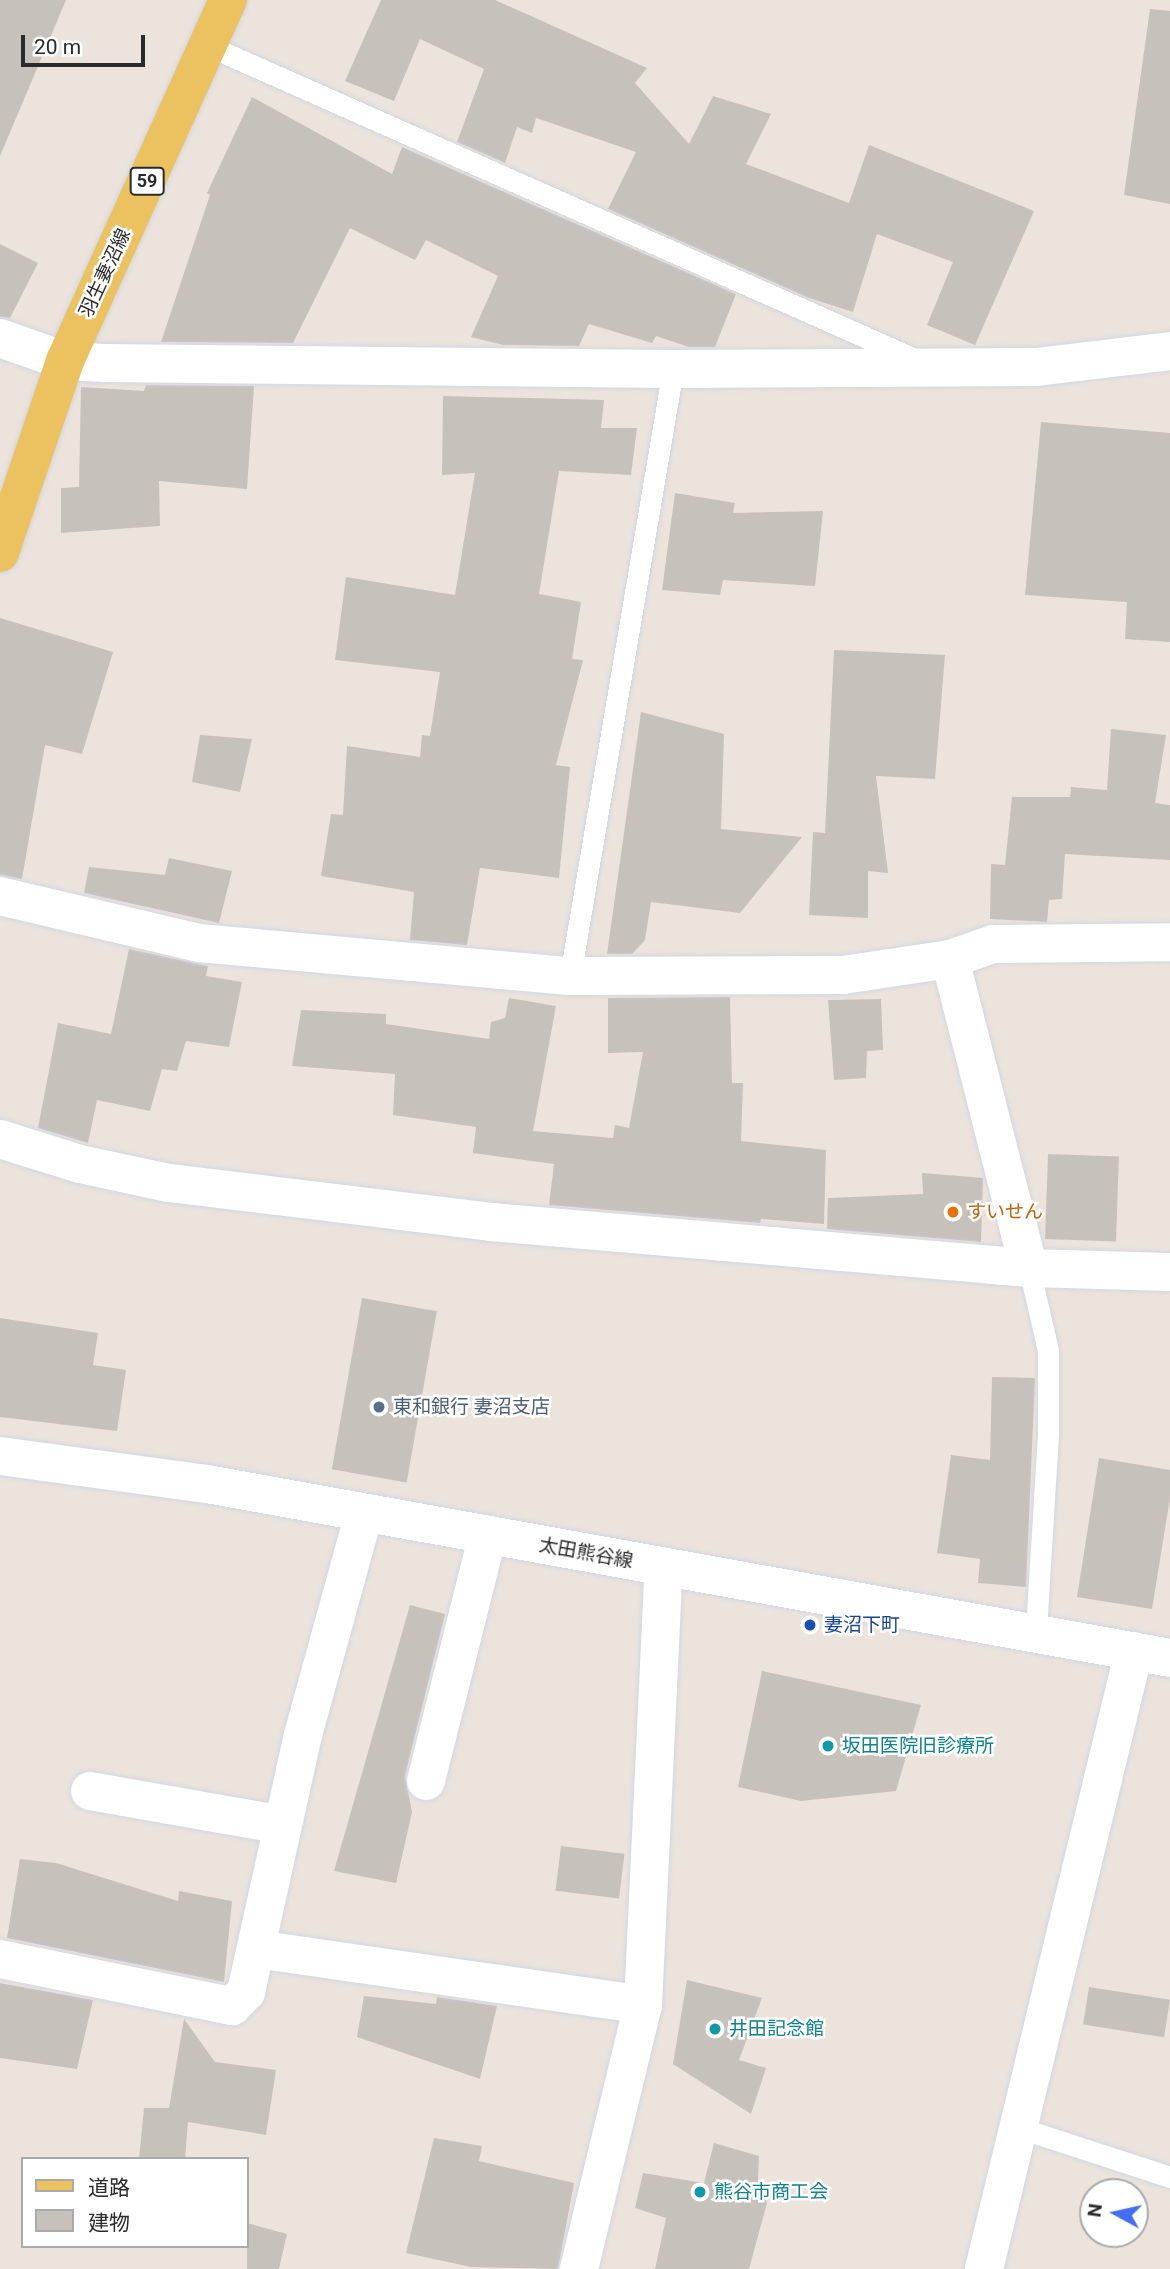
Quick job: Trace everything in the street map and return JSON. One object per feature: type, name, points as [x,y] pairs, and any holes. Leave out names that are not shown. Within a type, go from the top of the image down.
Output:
[{"type":"main road","name":"羽生妻沼線","points":[[0,553],[65,361],[228,0]]},
{"type":"street","points":[[0,338],[65,361],[673,369],[1036,367],[1170,351]]},
{"type":"street","points":[[0,896],[199,943],[570,976],[843,975],[950,959],[993,944],[1170,942]]},
{"type":"street","points":[[950,959],[1029,1268]]},
{"type":"street","points":[[0,1139],[80,1164],[169,1183],[491,1222],[1029,1268],[1170,1272]]},
{"type":"street","name":"太田熊谷線","points":[[0,1456],[207,1484],[1036,1631],[1152,1655]]},
{"type":"street","points":[[0,1959],[232,2006],[246,1993],[283,1825],[363,1513]]},
{"type":"street","points":[[426,1781],[488,1535]]},
{"type":"street","points":[[579,2269],[609,2160],[643,2005],[664,1567]]},
{"type":"street","points":[[984,2269],[1020,2128],[1152,1655]]},
{"type":"street","points":[[90,1791],[283,1825]]},
{"type":"street","points":[[256,1949],[643,2005]]},
{"type":"lane","points":[[209,46],[933,368]]},
{"type":"lane","points":[[570,976],[673,369]]},
{"type":"lane","points":[[1029,1268],[1048,1350],[1048,1434],[1036,1631]]},
{"type":"lane","points":[[1020,2128],[1170,2177]]},
{"type":"building","points":[[0,0],[66,0],[0,156]]},
{"type":"building","points":[[381,0],[495,0],[647,68],[635,83],[689,144],[713,96],[771,114],[746,164],[849,203],[869,145],[1034,211],[975,345],[927,325],[953,262],[877,234],[853,312],[809,298],[608,209],[636,152],[536,118],[532,133],[517,127],[505,163],[457,142],[484,69],[420,39],[394,101],[345,81]]},
{"type":"building","points":[[1150,9],[1170,11],[1170,204],[1124,195]]},
{"type":"building","points":[[252,97],[392,174],[402,147],[736,294],[715,347],[689,347],[656,336],[652,343],[589,324],[579,346],[503,345],[471,337],[498,276],[426,240],[415,260],[350,228],[293,343],[161,342],[210,195],[207,193]]},
{"type":"building","points":[[0,244],[38,263],[10,318],[0,317]]},
{"type":"building","points":[[146,385],[254,386],[247,489],[159,481],[160,526],[61,533],[61,488],[79,487],[81,387],[144,391]]},
{"type":"building","points":[[443,396],[604,400],[601,428],[637,428],[631,475],[559,471],[539,594],[581,602],[572,659],[583,660],[556,765],[570,767],[559,878],[480,868],[467,945],[410,940],[414,892],[321,876],[331,814],[343,815],[347,746],[420,757],[422,735],[430,736],[440,672],[335,660],[346,577],[455,595],[475,473],[442,475]]},
{"type":"building","points":[[1041,422],[1170,433],[1170,642],[1125,639],[1127,602],[1025,595]]},
{"type":"building","points":[[675,493],[735,503],[733,513],[823,511],[815,586],[723,580],[720,595],[662,590]]},
{"type":"building","points":[[0,618],[113,652],[82,754],[45,745],[22,879],[0,875]]},
{"type":"building","points":[[834,650],[945,655],[935,779],[876,776],[888,873],[868,871],[868,918],[809,915],[813,832],[825,833]]},
{"type":"building","points":[[641,712],[724,734],[721,829],[802,837],[740,913],[651,902],[645,940],[632,954],[607,954]]},
{"type":"building","points":[[1111,729],[1166,735],[1155,803],[1170,805],[1170,860],[1065,854],[1062,899],[1049,900],[1047,922],[990,919],[991,864],[1005,865],[1012,797],[1070,797],[1071,787],[1107,790]]},
{"type":"building","points":[[200,735],[252,739],[240,792],[192,782]]},
{"type":"building","points":[[169,858],[232,871],[219,923],[84,893],[89,867],[165,875]]},
{"type":"building","points":[[129,949],[208,966],[206,976],[242,982],[229,1047],[186,1041],[177,1071],[162,1069],[150,1111],[97,1100],[88,1143],[38,1128],[58,1023],[111,1034]]},
{"type":"building","points":[[730,997],[732,1083],[743,1083],[741,1141],[826,1150],[824,1224],[761,1219],[760,1223],[549,1205],[554,1164],[473,1153],[476,1127],[393,1115],[395,1074],[292,1066],[301,1010],[386,1014],[386,1024],[489,1039],[491,1022],[505,1018],[509,998],[556,1006],[533,1131],[613,1138],[615,1125],[629,1128],[643,1052],[608,1053],[608,998]]},
{"type":"building","points":[[881,999],[883,1050],[867,1051],[866,1078],[834,1080],[828,1000]]},
{"type":"building","points":[[1048,1154],[1119,1156],[1116,1241],[1045,1239]]},
{"type":"building","points":[[922,1173],[983,1178],[981,1242],[827,1229],[828,1198],[923,1194]]},
{"type":"building","name":"東和銀行 妻沼支店","points":[[362,1298],[437,1311],[407,1483],[332,1469]]},
{"type":"building","points":[[0,1318],[98,1333],[93,1365],[126,1370],[117,1431],[0,1417]]},
{"type":"building","points":[[992,1377],[1035,1378],[1026,1587],[978,1583],[980,1559],[937,1553],[951,1455],[990,1460]]},
{"type":"building","points":[[1099,1458],[1170,1470],[1170,1498],[1152,1609],[1077,1597]]},
{"type":"building","points":[[410,1605],[445,1614],[405,1776],[412,1812],[396,1883],[334,1871]]},
{"type":"building","name":"坂田医院旧診療所","points":[[762,1671],[921,1705],[896,1791],[801,1801],[738,1787]]},
{"type":"building","points":[[561,1846],[625,1854],[619,1898],[556,1891]]},
{"type":"building","points":[[20,1859],[56,1863],[178,1901],[179,1891],[232,1901],[224,1982],[7,1938]]},
{"type":"building","name":"井田記念館","points":[[687,1980],[762,1998],[739,2060],[766,2068],[751,2114],[673,2064]]},
{"type":"building","points":[[0,1983],[93,2000],[77,2069],[0,2058]]},
{"type":"building","points":[[1089,1987],[1170,2000],[1164,2037],[1083,2025]]},
{"type":"building","points":[[364,1996],[436,2004],[437,1997],[497,2006],[480,2079],[357,2037]]},
{"type":"building","points":[[184,2019],[215,2062],[276,2070],[266,2135],[188,2122],[185,2157],[139,2157],[144,2108],[169,2108]]},
{"type":"building","points":[[434,2138],[482,2146],[479,2161],[574,2183],[558,2269],[471,2267],[406,2253]]},
{"type":"building","name":"熊谷市商工会","points":[[714,2143],[759,2156],[758,2181],[767,2203],[749,2269],[655,2269],[666,2218],[635,2208],[643,2173],[704,2183]]},
{"type":"building","points":[[248,2223],[287,2234],[279,2269],[247,2269]]},
{"type":"place","name":"すいせん","points":[[953,1212]]},
{"type":"place","name":"東和銀行 妻沼支店","points":[[379,1407]]},
{"type":"place","name":"妻沼下町","points":[[810,1625]]},
{"type":"place","name":"坂田医院旧診療所","points":[[828,1746]]},
{"type":"place","name":"井田記念館","points":[[715,2029]]},
{"type":"place","name":"熊谷市商工会","points":[[700,2192]]}]
